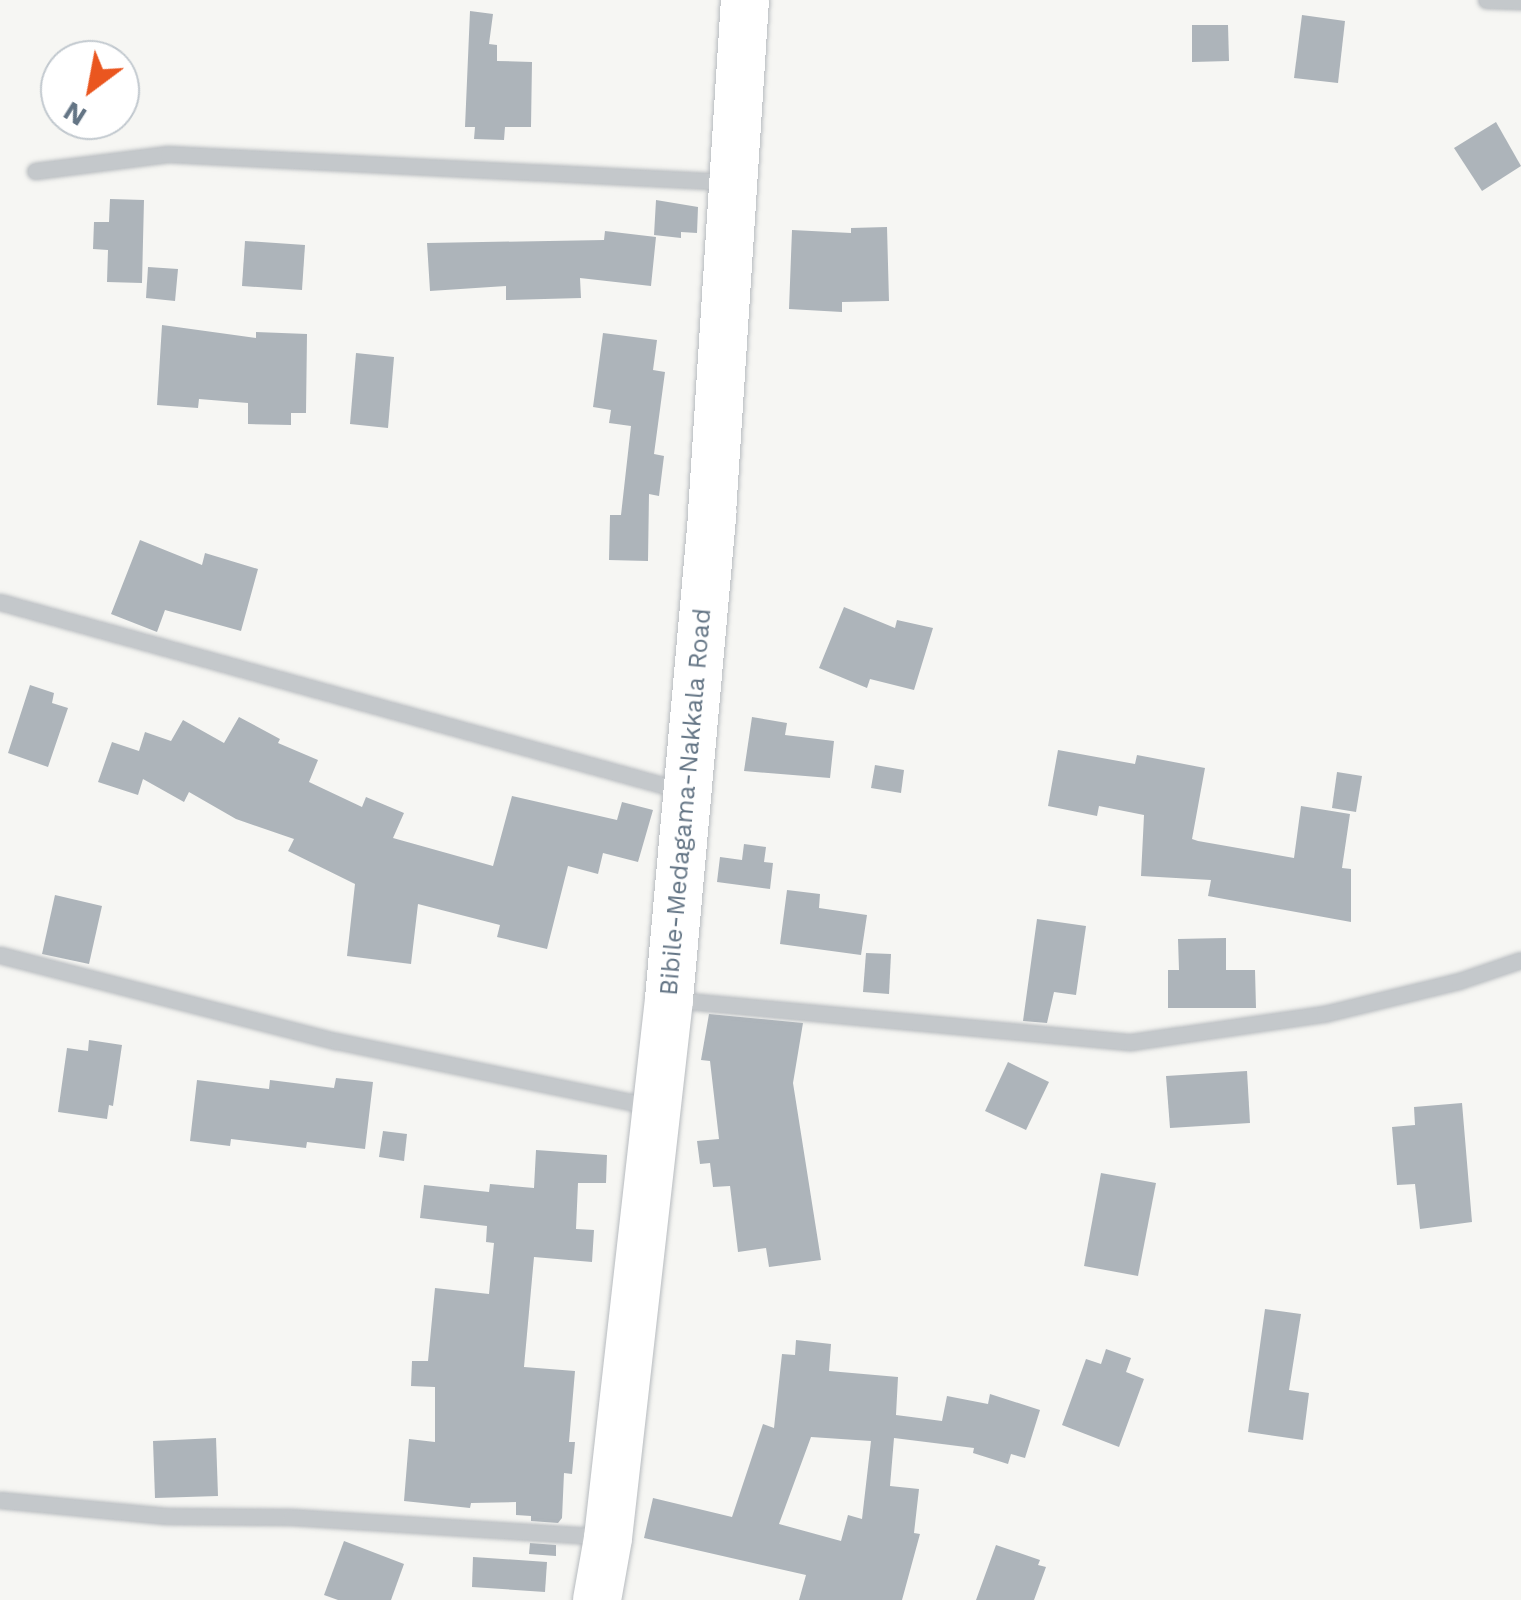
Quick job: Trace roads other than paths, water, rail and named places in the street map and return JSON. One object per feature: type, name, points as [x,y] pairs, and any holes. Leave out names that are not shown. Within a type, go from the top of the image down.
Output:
[{"type":"main road","name":"Bibile-Medagama-Nakkala Road","points":[[597,1600],[608,1538],[669,999],[688,792],[745,0]]},
{"type":"lane","points":[[1486,0],[1521,1]]},
{"type":"lane","points":[[36,171],[168,154],[734,182]]},
{"type":"lane","points":[[0,602],[688,792]]},
{"type":"lane","points":[[0,955],[336,1041],[654,1107]]},
{"type":"lane","points":[[669,999],[1131,1042],[1324,1014],[1459,981],[1521,960]]},
{"type":"lane","points":[[0,1500],[166,1516],[292,1517],[608,1538]]}]
